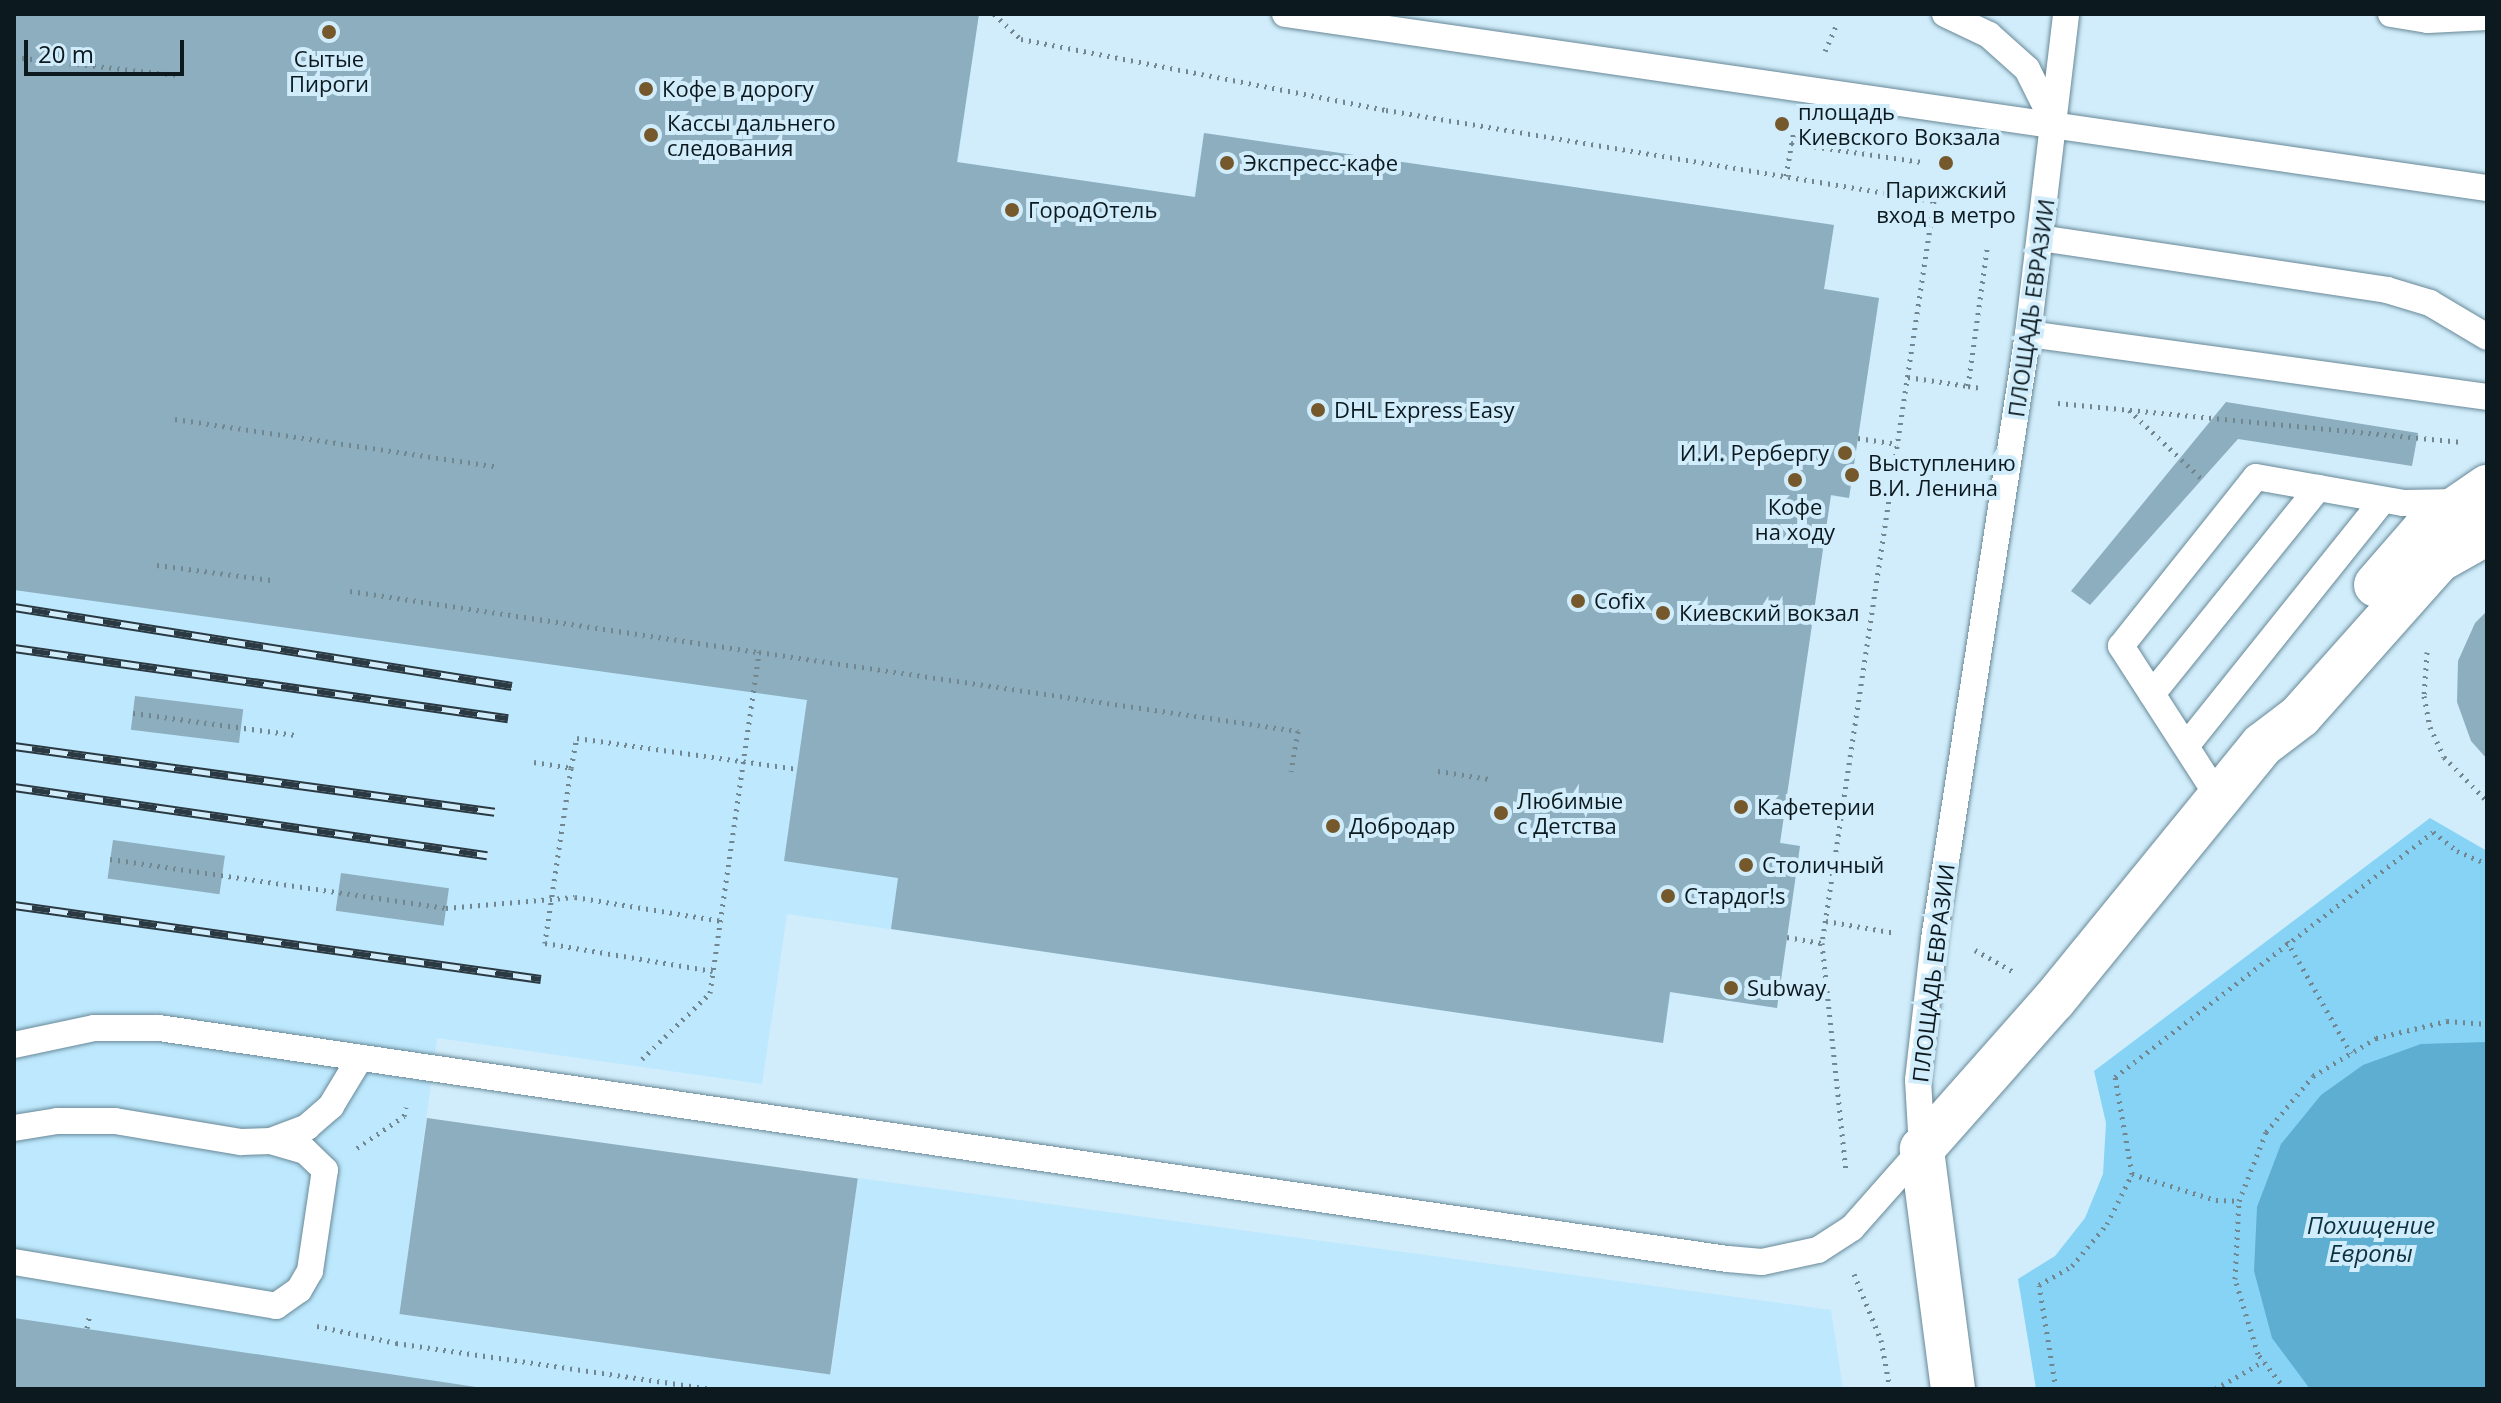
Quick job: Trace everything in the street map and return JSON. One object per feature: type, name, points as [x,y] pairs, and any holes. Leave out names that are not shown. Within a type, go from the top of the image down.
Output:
[{"type":"street","points":[[1953,1389],[1922,1149],[2262,745],[2300,716],[2439,560],[2478,507]]},
{"type":"lane","points":[[1285,14],[2487,188]]},
{"type":"lane","points":[[1945,14],[1989,35],[2027,69],[2056,127]]},
{"type":"lane","name":"ПЛОЩАДЬ ЕВРАЗИИ","points":[[1922,1149],[1918,1080],[1934,939],[2028,334],[2056,127],[2066,14]]},
{"type":"lane","points":[[2391,14],[2428,20],[2487,17]]},
{"type":"lane","points":[[2040,238],[2387,290],[2430,303],[2487,337]]},
{"type":"lane","points":[[2028,334],[2487,397]]},
{"type":"lane","points":[[2219,798],[2121,646],[2256,477],[2383,500],[2478,507]]},
{"type":"lane","points":[[2152,694],[2318,488]]},
{"type":"lane","points":[[2186,746],[2383,500]]},
{"type":"lane","points":[[14,1045],[94,1028],[159,1028],[630,1100],[1762,1262],[1818,1250],[1852,1228],[1922,1149]]},
{"type":"lane","points":[[271,1141],[307,1127],[331,1106],[360,1058]]},
{"type":"lane","points":[[14,1128],[57,1121],[115,1121],[241,1142],[271,1141],[305,1151],[325,1170],[310,1271],[299,1290],[276,1306],[14,1262]]},
{"type":"path","points":[[994,14],[1021,39],[1386,110],[1934,201],[1822,943],[1852,1228],[1854,1285],[1881,1340],[1890,1389]]},
{"type":"path","points":[[14,57],[176,75]]},
{"type":"path","points":[[1786,176],[1796,116]]},
{"type":"path","points":[[1791,143],[1922,162]]},
{"type":"path","points":[[1908,377],[1968,386],[1987,249]]},
{"type":"path","points":[[2068,405],[2467,443]]},
{"type":"path","points":[[2129,410],[2212,488]]},
{"type":"path","points":[[175,419],[495,466]]},
{"type":"path","points":[[1858,438],[1898,444]]},
{"type":"path","points":[[157,565],[271,580]]},
{"type":"path","points":[[350,591],[1298,731],[1291,771]]},
{"type":"path","points":[[630,1100],[635,1065],[710,993],[759,652]]},
{"type":"path","points":[[2424,696],[2444,757],[2487,801]]},
{"type":"path","points":[[133,713],[296,735]]},
{"type":"path","points":[[713,971],[545,943],[577,738],[797,769]]},
{"type":"path","points":[[534,762],[571,768]]},
{"type":"path","points":[[1438,771],[1489,779]]},
{"type":"path","points":[[2056,1389],[2039,1285],[2072,1266],[2107,1224],[2132,1174],[2115,1077],[2287,941],[2433,832],[2457,851],[2487,864]]},
{"type":"path","points":[[110,859],[446,908],[551,898],[596,899],[722,921]]},
{"type":"path","points":[[1787,937],[1822,943]]},
{"type":"path","points":[[2287,941],[2351,1053]]},
{"type":"path","points":[[2285,1389],[2264,1361],[2235,1279],[2239,1201],[2266,1132],[2313,1076],[2376,1038],[2447,1021],[2487,1024]]},
{"type":"path","points":[[325,1170],[404,1116],[414,1066]]},
{"type":"path","points":[[2132,1174],[2216,1200],[2239,1201]]},
{"type":"path","points":[[299,1290],[319,1328],[710,1389]]},
{"type":"path","points":[[2215,1389],[2264,1361]]},
{"type":"shaded area","points":[[14,14],[979,14],[958,162],[1194,197],[1204,133],[1834,225],[1824,289],[1879,298],[1849,498],[1830,496],[1780,842],[1800,846],[1777,1008],[1671,992],[1663,1043],[787,914],[762,1084],[437,1038],[400,1314],[831,1374],[858,1178],[1831,1310],[1843,1389],[14,1389]]},
{"type":"shaded area","points":[[2430,818],[2487,851],[2487,1389],[2036,1389],[2018,1279],[2055,1256],[2085,1218],[2103,1174],[2106,1123],[2094,1071]]},
{"type":"water","name":"Похищение Европы","points":[[2487,1042],[2487,1389],[2310,1389],[2272,1338],[2254,1271],[2257,1207],[2281,1144],[2321,1095],[2363,1065],[2421,1044]]},
{"type":"building","points":[[14,14],[979,14],[957,162],[1195,197],[1204,133],[1834,225],[1824,289],[1879,298],[1849,498],[1831,495],[1780,843],[1800,846],[1777,1008],[1670,992],[1663,1043],[891,929],[898,878],[784,861],[807,700],[14,590]]},
{"type":"building","points":[[2226,402],[2418,433],[2412,466],[2238,439],[2090,605],[2071,591]]},
{"type":"building","points":[[2487,611],[2487,759],[2471,741],[2457,702],[2458,661],[2475,623]]},
{"type":"building","points":[[135,696],[243,709],[239,743],[131,730]]},
{"type":"building","points":[[113,840],[225,856],[219,894],[108,879]]},
{"type":"building","points":[[341,873],[449,888],[444,926],[336,911]]},
{"type":"building","points":[[427,1118],[858,1179],[830,1375],[399,1314]]},
{"type":"building","points":[[14,1318],[476,1387],[476,1389],[14,1389]]},
{"type":"railway","points":[[14,607],[512,686]]},
{"type":"railway","points":[[14,648],[508,718]]},
{"type":"railway","points":[[14,746],[494,812]]},
{"type":"railway","points":[[14,787],[487,855]]},
{"type":"railway","points":[[14,905],[541,979]]},
{"type":"place","name":"Сытые Пироги","points":[[329,32]]},
{"type":"place","name":"Кофе в дорогу","points":[[646,89]]},
{"type":"place","name":"площадь Киевского Вокзала","points":[[1782,124]]},
{"type":"place","name":"Кассы дальнего следования","points":[[651,135]]},
{"type":"place","name":"Экспресс-кафе","points":[[1227,163]]},
{"type":"place","name":"Парижский вход в метро","points":[[1946,163]]},
{"type":"place","name":"ГородОтель","points":[[1012,210]]},
{"type":"place","name":"DHL Express Easy","points":[[1318,410]]},
{"type":"place","name":"И.И. Рербергу","points":[[1845,453]]},
{"type":"place","name":"Выступлению В.И. Ленина","points":[[1852,475]]},
{"type":"place","name":"Кофе на ходу","points":[[1795,480]]},
{"type":"place","name":"Cofix","points":[[1578,601]]},
{"type":"place","name":"Киевский вокзал","points":[[1663,613]]},
{"type":"place","name":"Кафетерии","points":[[1741,807]]},
{"type":"place","name":"Любимые с Детства","points":[[1501,813]]},
{"type":"place","name":"Добродар","points":[[1333,826]]},
{"type":"place","name":"Столичный","points":[[1746,865]]},
{"type":"place","name":"Стардог!s","points":[[1668,896]]},
{"type":"place","name":"Subway","points":[[1731,988]]}]
